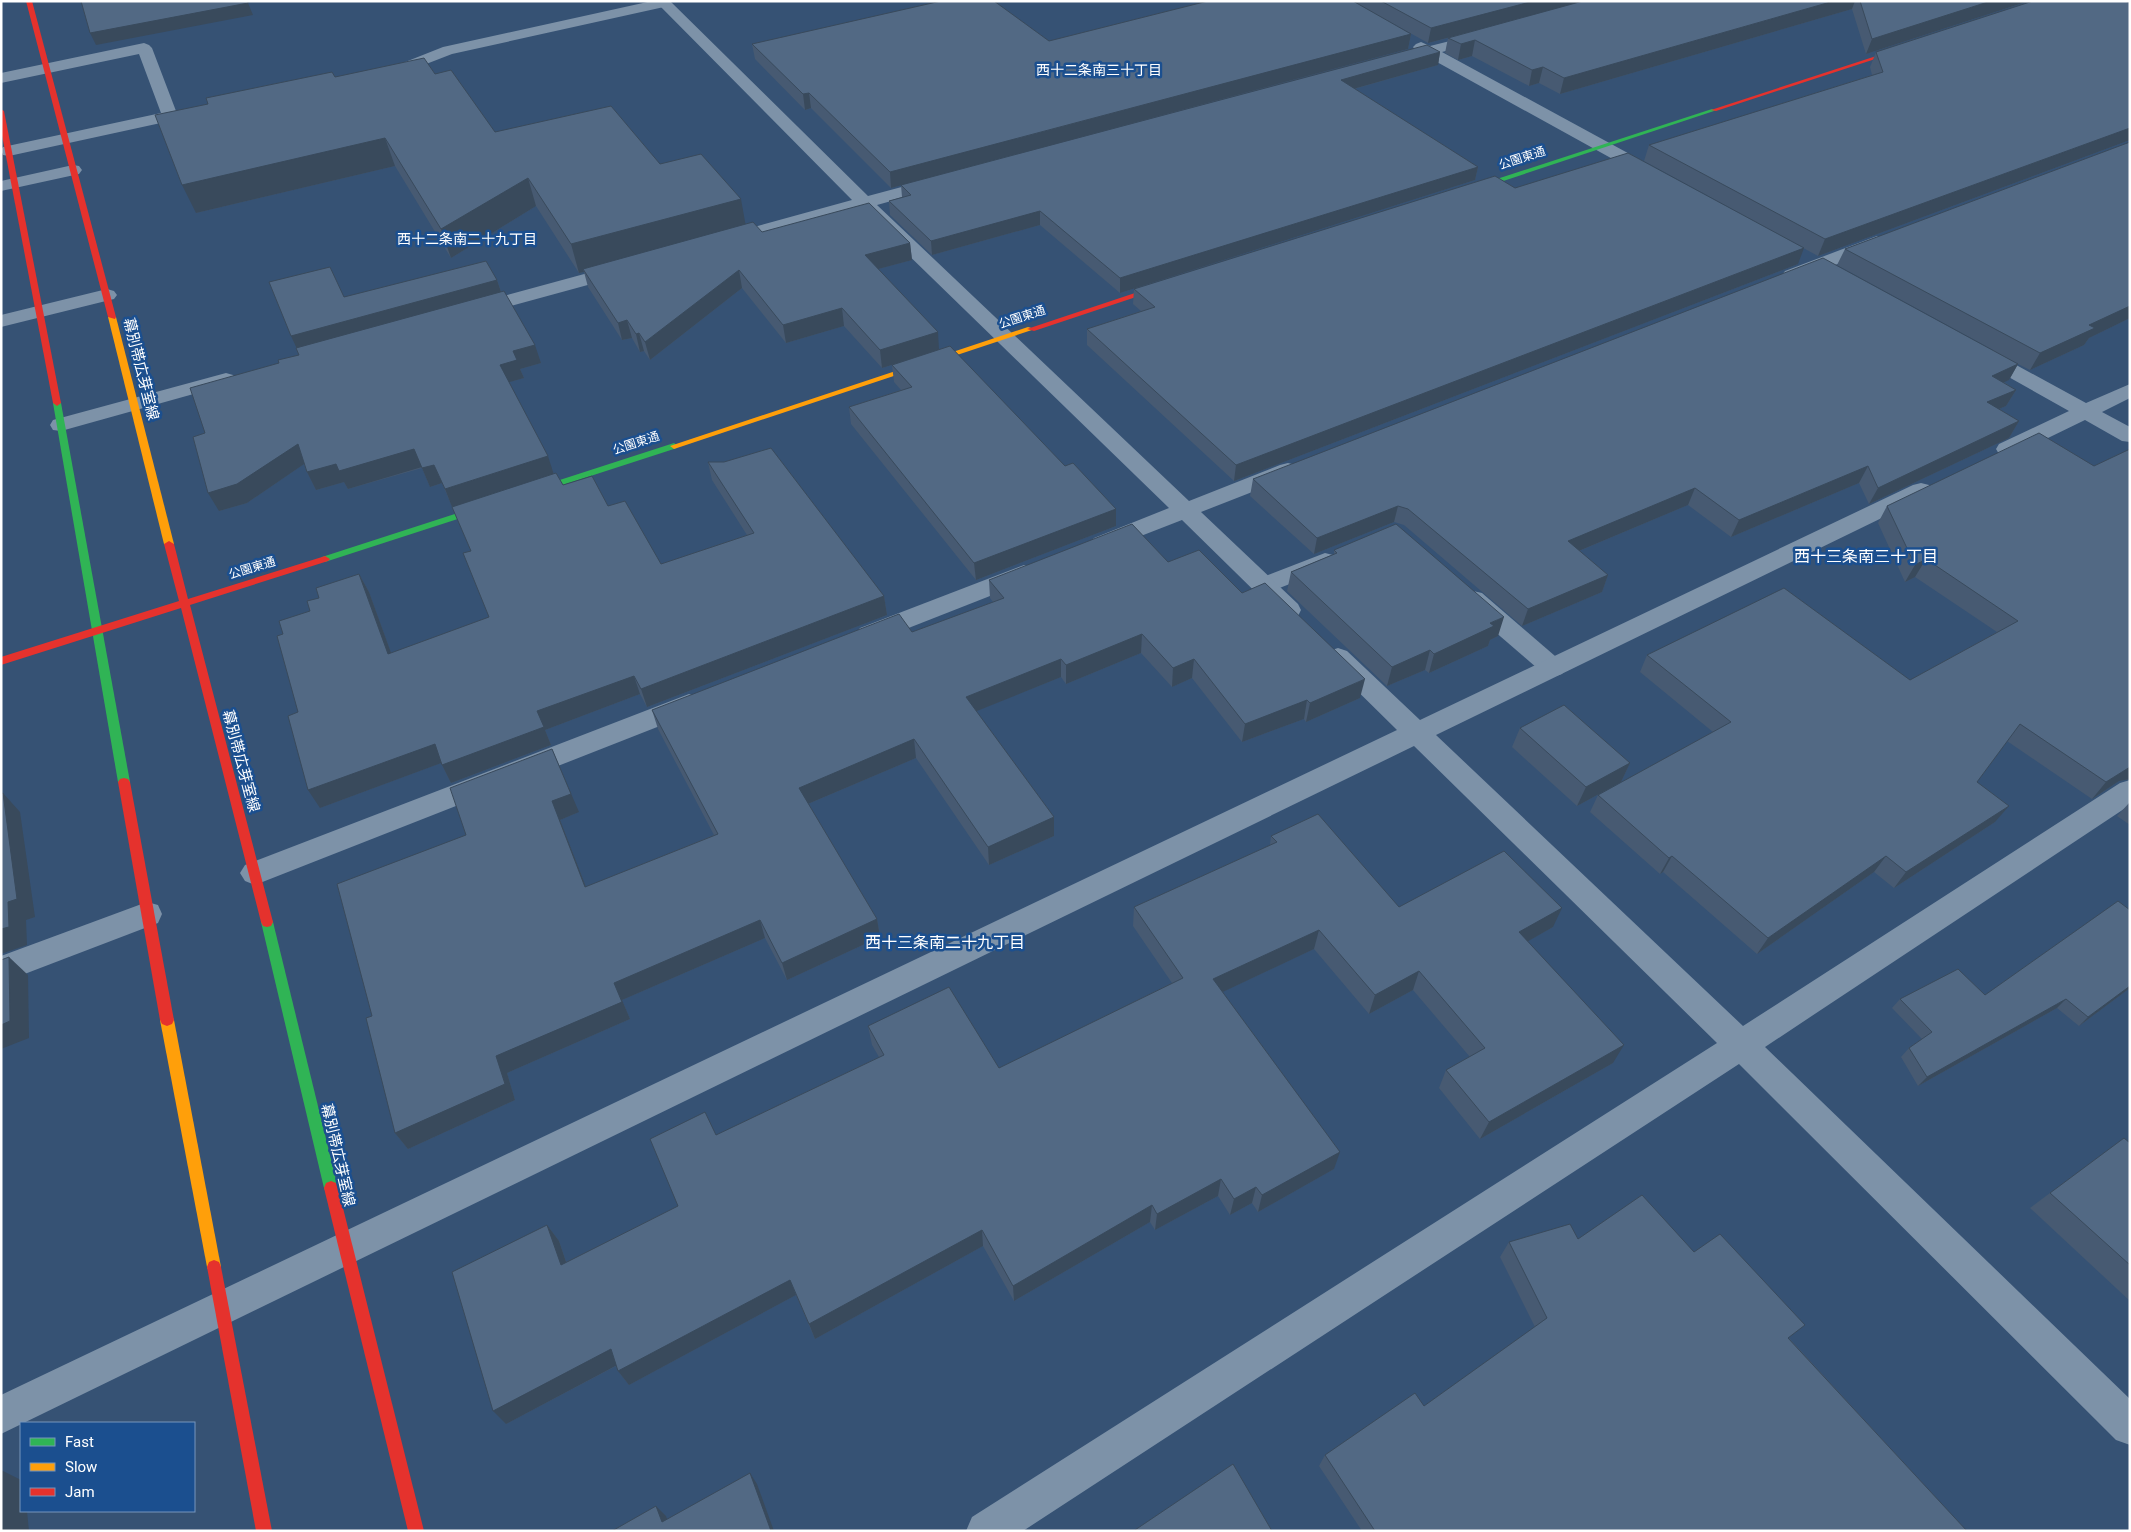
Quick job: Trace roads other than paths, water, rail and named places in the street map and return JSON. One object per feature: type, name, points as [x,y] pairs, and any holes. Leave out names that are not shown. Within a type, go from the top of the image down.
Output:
[{"type":"main road","name":"幕別帯広芽室線","points":[[28,1],[107,295],[184,603],[255,873],[345,1249],[416,1531]]},
{"type":"main road","name":"公園東通","points":[[1450,196],[1922,43]]},
{"type":"main road","points":[[1,111],[9,151],[8,184],[39,312],[61,425],[147,914],[264,1531]]},
{"type":"main road","name":"公園東通","points":[[1,660],[184,603],[1175,283]]},
{"type":"street","points":[[374,79],[448,50],[663,2],[864,202],[1742,1045],[2130,1426]]},
{"type":"street","points":[[1381,64],[1496,33]]},
{"type":"street","points":[[1404,38],[1666,181]]},
{"type":"street","points":[[1,78],[144,48],[170,116]]},
{"type":"street","points":[[9,151],[170,116],[207,113]]},
{"type":"street","points":[[8,184],[73,170]]},
{"type":"street","points":[[710,245],[960,177]]},
{"type":"street","points":[[1772,282],[1901,233]]},
{"type":"street","points":[[461,314],[634,266]]},
{"type":"street","points":[[1,321],[107,295]]},
{"type":"street","points":[[1965,345],[2130,436]]},
{"type":"street","points":[[61,425],[240,375]]},
{"type":"street","points":[[1987,458],[2130,390]]},
{"type":"street","points":[[1083,550],[1307,463]]},
{"type":"street","points":[[1,1415],[1943,480]]},
{"type":"street","points":[[1264,586],[1343,554]]},
{"type":"street","points":[[851,641],[1046,564]]},
{"type":"street","points":[[1455,584],[1553,668]]},
{"type":"street","points":[[255,873],[711,695]]},
{"type":"street","points":[[986,1531],[1742,1045],[2130,791]]},
{"type":"street","points":[[1,970],[147,914]]},
{"type":"district","name":"西十二条南三十丁目","points":[[1099,70]]},
{"type":"district","name":"西十二条南二十九丁目","points":[[467,239]]},
{"type":"district","name":"西十三条南三十丁目","points":[[1866,556]]},
{"type":"district","name":"西十三条南二十九丁目","points":[[945,942]]}]
